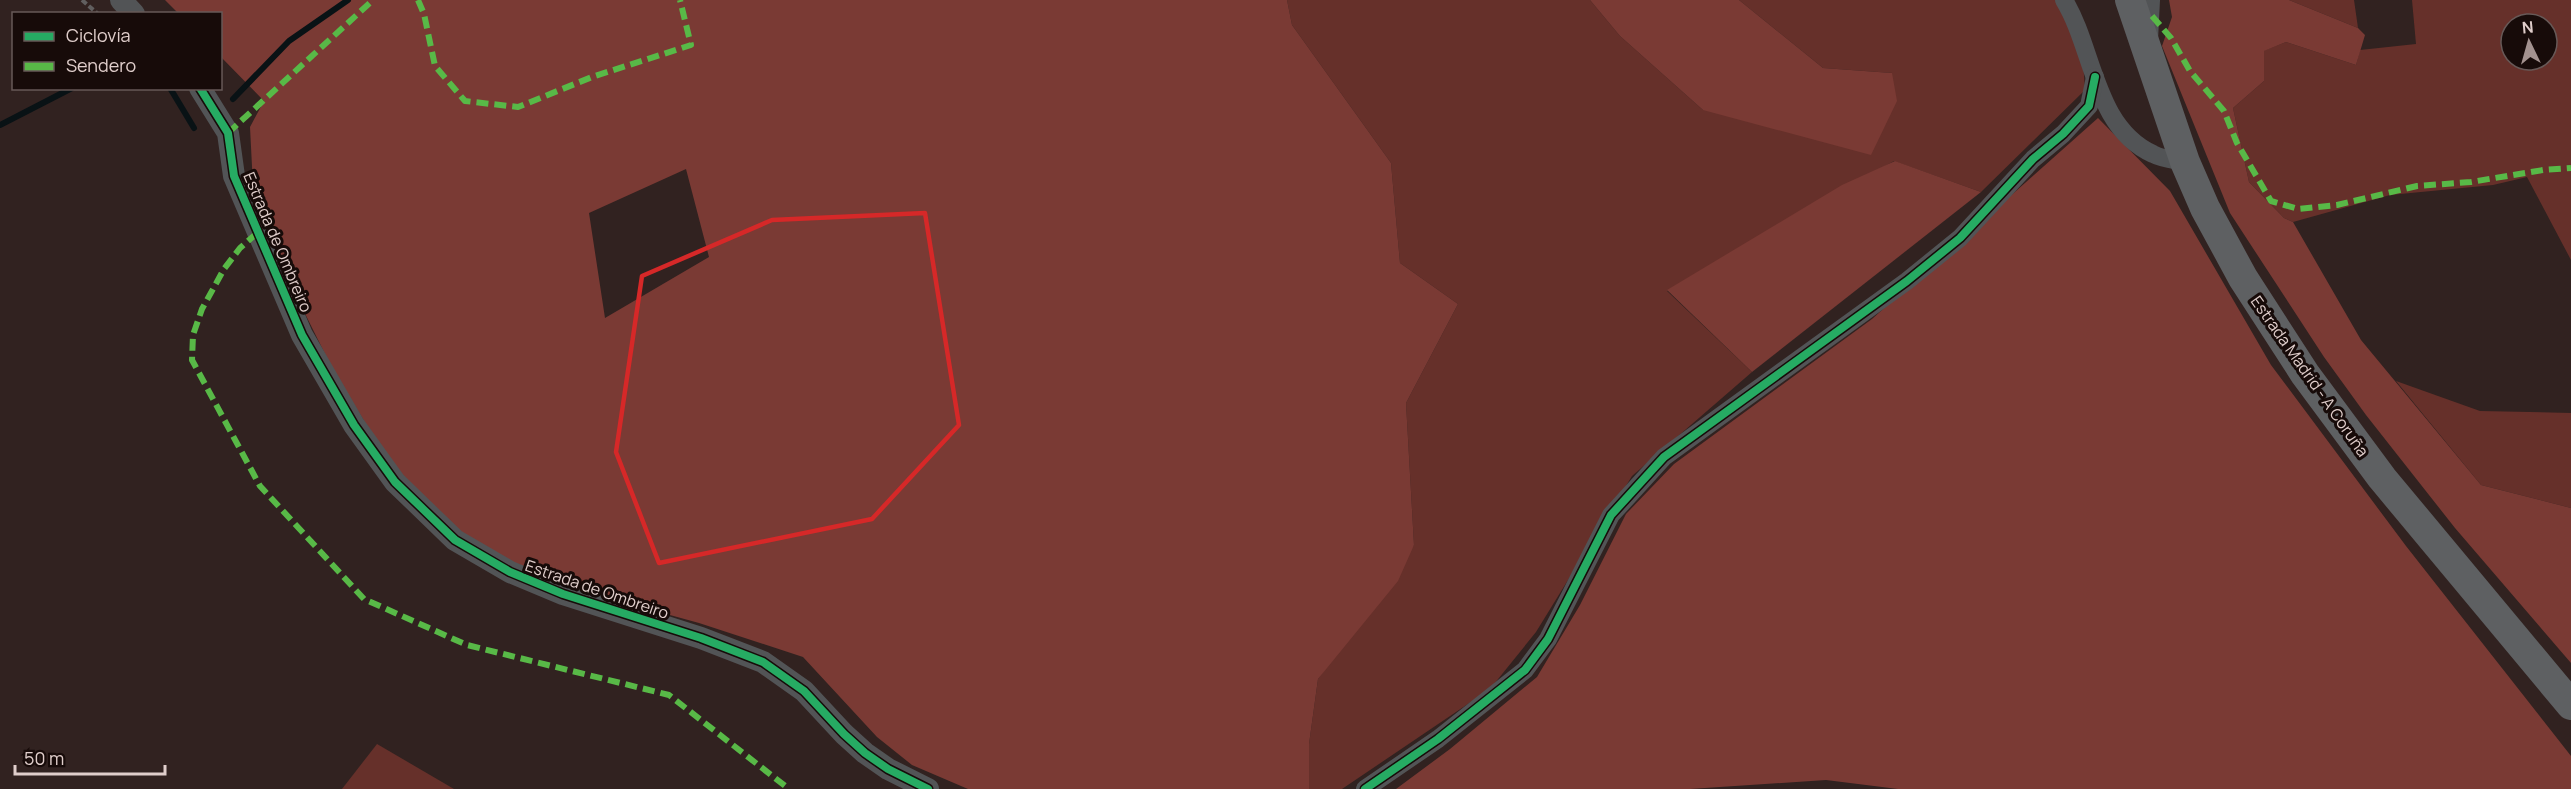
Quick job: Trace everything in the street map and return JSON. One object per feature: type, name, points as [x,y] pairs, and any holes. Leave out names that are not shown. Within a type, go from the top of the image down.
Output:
[{"type":"highway","name":"Estrada Madrid - A Coruña","points":[[2130,0],[2146,54],[2185,162],[2205,208],[2243,278],[2305,374],[2382,478],[2571,705]]},
{"type":"street","points":[[121,0],[132,12]]},
{"type":"street","points":[[2064,0],[2085,45],[2109,113],[2130,138],[2153,154],[2185,162]]},
{"type":"street","points":[[2146,54],[2152,16],[2151,0]]},
{"type":"street","points":[[1365,789],[1438,739],[1525,670],[1548,639],[1611,514],[1664,457],[1907,281],[1960,238],[2033,159],[2063,134],[2089,106],[2095,77]]},
{"type":"street","name":"Estrada de Ombreiro","points":[[201,90],[228,133],[234,176],[302,335],[354,425],[395,482],[455,540],[510,572],[563,594],[701,638],[763,662],[804,691],[865,753],[888,769],[928,789]]},
{"type":"path","points":[[82,0],[96,12]]},
{"type":"highlighted area","points":[[925,213],[959,425],[872,519],[659,563],[616,452],[642,276],[772,220]]},
{"type":"shaded area","points":[[165,0],[1287,0],[1292,25],[1391,163],[1400,263],[1458,304],[1406,403],[1414,545],[1398,581],[1318,679],[1309,744],[1309,789],[968,789],[912,765],[877,737],[803,657],[699,623],[550,582],[491,555],[437,513],[403,476],[366,424],[332,368],[267,237],[253,186],[250,127],[264,101],[222,58],[222,12],[177,12]],"holes":[[[686,169],[709,257],[605,318],[589,213]]]},
{"type":"shaded area","points":[[1287,0],[1590,0],[1620,36],[1703,110],[1892,73],[1823,68],[1739,0],[2058,0],[2083,60],[2085,90],[1981,192],[1894,161],[1667,291],[1752,372],[1632,476],[1536,632],[1490,689],[1342,789],[1309,789],[1309,744],[1318,679],[1414,545],[1406,403],[1458,304],[1400,263],[1391,163],[1292,25]]},
{"type":"shaded area","points":[[1590,0],[1739,0],[1823,68],[1892,73],[1897,101],[1871,155],[1703,110],[1620,36]]},
{"type":"shaded area","points":[[2169,0],[2289,0],[2358,28],[2365,35],[2356,65],[2286,42],[2264,51],[2264,81],[2233,108],[2249,182],[2284,218],[2293,222],[2361,340],[2481,485],[2571,508],[2571,663],[2455,528],[2366,415],[2324,357],[2230,213],[2162,46],[2172,17]]},
{"type":"shaded area","points":[[2289,0],[2354,0],[2358,28]]},
{"type":"shaded area","points":[[2412,0],[2571,0],[2571,260],[2527,177],[2493,185],[2390,195],[2293,222],[2284,218],[2249,182],[2233,108],[2264,81],[2263,51],[2286,42],[2356,65],[2360,50],[2416,44]]},
{"type":"shaded area","points":[[2098,118],[2170,191],[2271,365],[2406,546],[2571,756],[2571,789],[1898,789],[1826,780],[1690,789],[1396,789],[1450,749],[1537,677],[1580,605],[1626,514],[1674,464],[1872,319]]},
{"type":"shaded area","points":[[1895,161],[1981,192],[1752,372],[1667,290],[1842,185]]},
{"type":"shaded area","points":[[2396,381],[2480,411],[2571,413],[2571,508],[2481,485]]},
{"type":"shaded area","points":[[377,744],[454,789],[342,789]]},
{"type":"waterway","points":[[233,99],[289,41],[348,0]]},
{"type":"waterway","points":[[0,125],[68,90]]},
{"type":"waterway","points":[[171,90],[194,128]]},
{"type":"marked path","points":[[228,133],[373,0]]},
{"type":"marked path","points":[[418,0],[424,14],[435,66],[465,101],[518,107],[592,77],[691,45],[680,0]]},
{"type":"marked path","points":[[2152,16],[2171,38],[2190,71],[2224,111],[2237,143],[2271,201],[2298,209],[2337,205],[2417,186],[2471,182],[2543,170],[2571,168]]},
{"type":"marked path","points":[[257,233],[240,248],[224,269],[202,309],[193,335],[192,360],[260,486],[364,599],[467,645],[669,695],[789,789]]},
{"type":"cycle path","points":[[1365,789],[1438,739],[1525,670],[1548,639],[1611,515],[1664,457],[1907,281],[1960,238],[2033,159],[2063,134],[2089,106],[2095,77]]},
{"type":"cycle path","points":[[201,90],[228,133],[234,176],[302,335],[354,425],[395,482],[455,540],[510,572],[563,594],[701,638],[763,662],[804,691],[865,753],[888,769],[928,789]]}]
